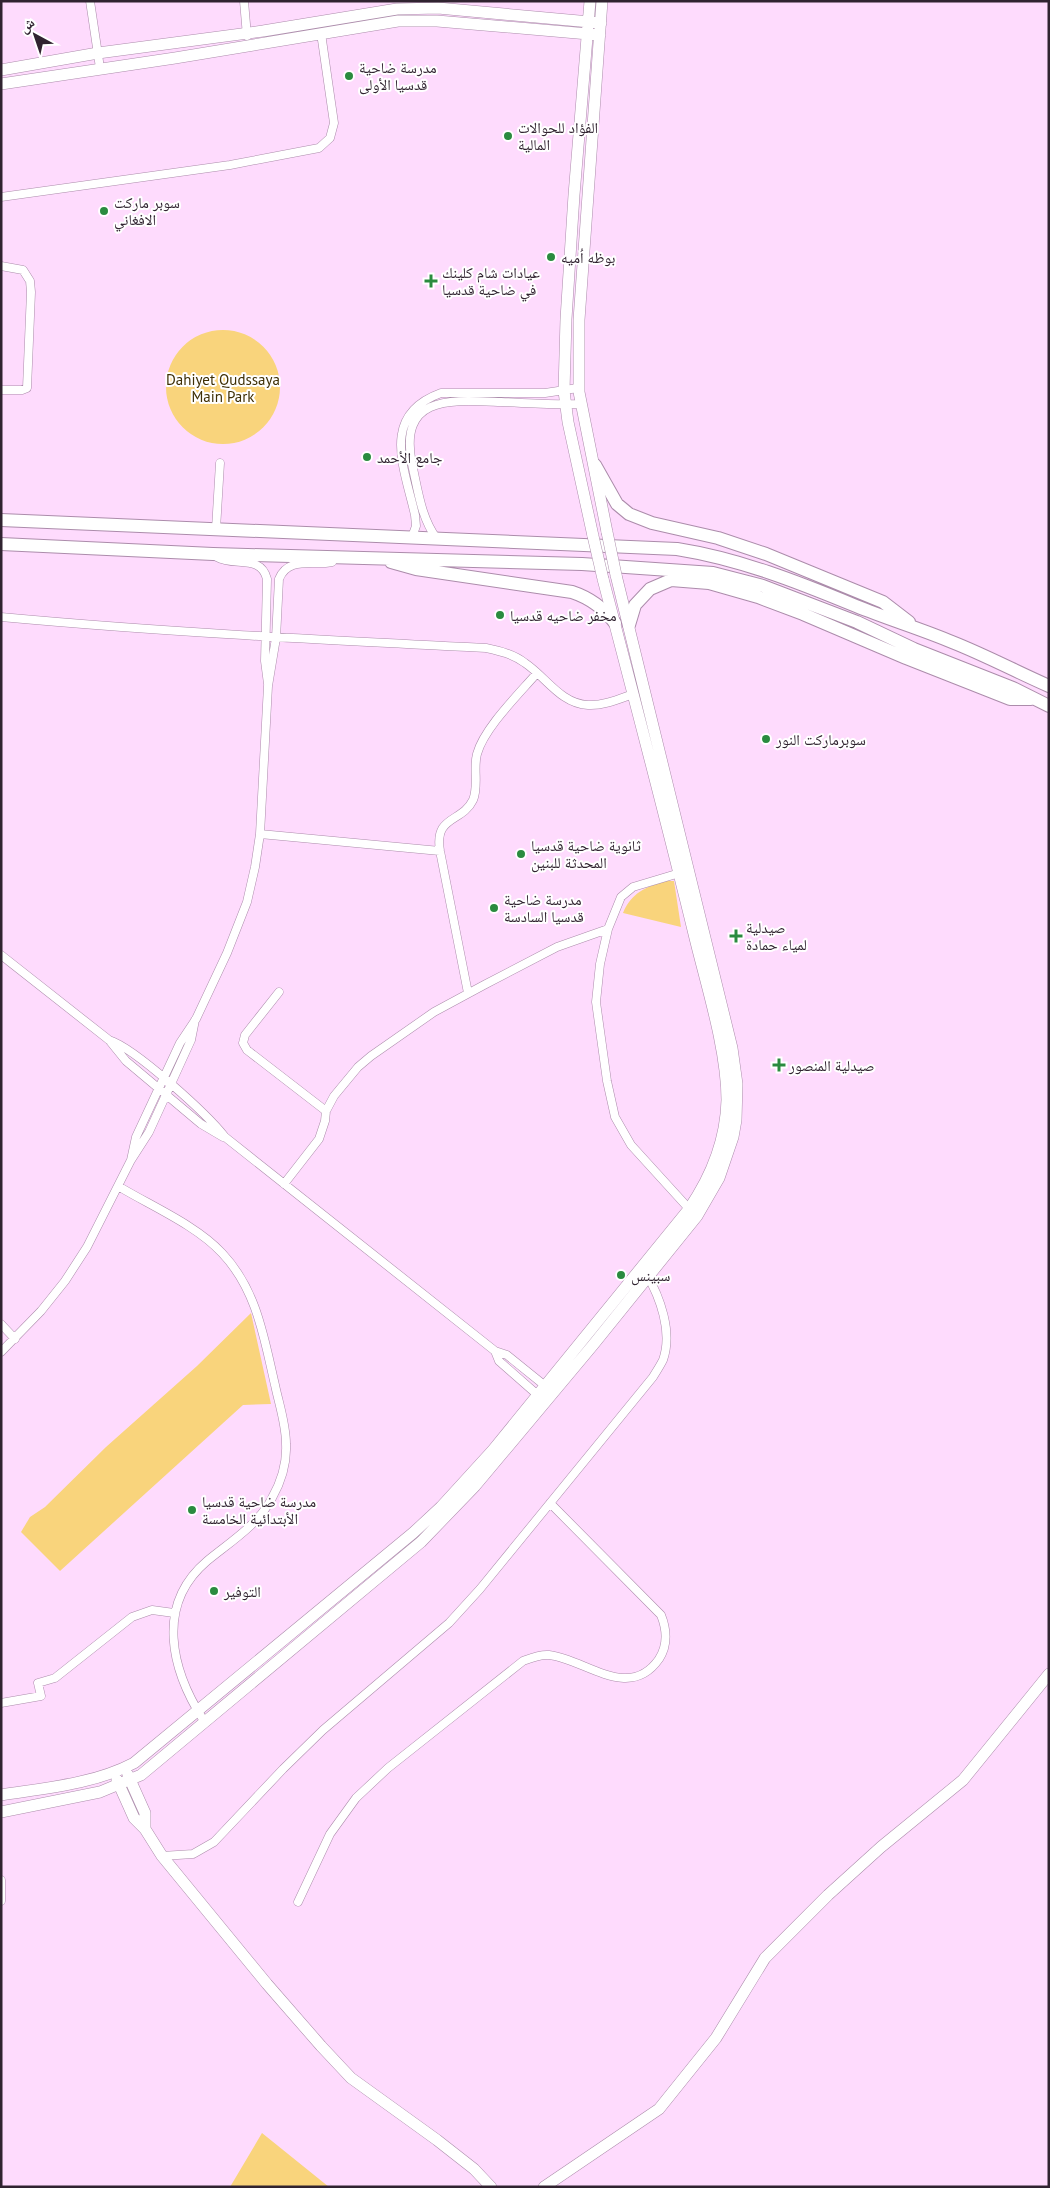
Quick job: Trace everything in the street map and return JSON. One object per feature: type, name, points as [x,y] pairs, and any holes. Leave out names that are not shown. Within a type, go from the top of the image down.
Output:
[{"type":"main road","points":[[596,3],[588,28],[574,195],[566,319],[565,404],[603,579],[633,694],[684,872]]},
{"type":"main road","points":[[1,1795],[64,1785],[113,1773],[125,1768],[201,1716],[421,1542],[475,1486],[545,1394],[693,1213],[708,1198],[727,1158],[736,1120],[737,1084],[684,872],[629,625],[616,576],[578,388],[579,320],[600,29],[596,3]]},
{"type":"main road","points":[[1,84],[248,46],[396,9],[438,8],[600,29]]},
{"type":"main road","points":[[1,70],[98,53],[247,33],[315,30]]},
{"type":"main road","points":[[586,54],[593,53],[598,55]]},
{"type":"main road","points":[[574,195],[587,195]]},
{"type":"main road","points":[[595,465],[617,504],[629,514],[652,523],[718,538],[766,554],[883,602],[919,629]]},
{"type":"main road","points":[[1,520],[677,549],[708,554],[788,579],[919,629],[1049,686]]},
{"type":"main road","points":[[1,544],[213,554],[582,564],[712,573],[763,586],[857,622],[914,648],[1013,688],[1049,706]]},
{"type":"main road","points":[[382,558],[416,569],[572,592],[601,606],[615,623]]},
{"type":"main road","points":[[629,625],[635,605],[650,589],[671,580],[709,583],[758,597],[803,614],[906,658],[1010,699],[1035,699]]},
{"type":"main road","points":[[544,2187],[659,2109],[716,2038],[765,1958],[828,1895],[882,1847],[963,1780],[1049,1674]]},
{"type":"main road","points":[[1,1812],[80,1797],[131,1781],[151,1767],[201,1716]]},
{"type":"main road","points":[[125,1768],[145,1813],[145,1829]]},
{"type":"main road","points":[[113,1773],[134,1818],[145,1829],[162,1856],[277,1996],[350,2078],[437,2140],[474,2169],[491,2187]]},
{"type":"street","points":[[90,1],[100,68]]},
{"type":"street","points":[[244,1],[248,46]]},
{"type":"street","points":[[1,197],[230,165],[319,148],[330,138],[334,123],[315,30]]},
{"type":"street","points":[[1,266],[23,270],[30,281],[31,292],[27,388],[22,390],[1,390]]},
{"type":"street","points":[[412,537],[416,526],[415,515],[399,442],[407,418],[416,406],[428,398],[441,393],[564,391],[578,388]]},
{"type":"street","points":[[492,392],[492,402]]},
{"type":"street","points":[[437,540],[423,513],[410,452],[410,433],[422,413],[432,406],[455,400],[581,404]]},
{"type":"street","points":[[216,528],[220,463]]},
{"type":"street","points":[[213,554],[228,561],[256,564],[266,572],[265,668],[268,686]]},
{"type":"street","points":[[130,1160],[145,1139],[191,1040],[196,1019],[238,927],[253,876],[260,834],[268,686],[276,638],[279,579],[282,572],[289,566],[326,563],[340,557]]},
{"type":"street","points":[[267,579],[272,576],[279,579]]},
{"type":"street","points":[[1,617],[88,626],[276,638],[486,648],[514,656],[565,698],[576,703],[588,705],[601,704],[633,694]]},
{"type":"street","points":[[468,994],[438,841],[442,829],[472,801],[476,756],[483,740],[537,673]]},
{"type":"street","points":[[260,834],[440,851]]},
{"type":"street","points":[[684,872],[627,891],[617,904],[608,928],[596,991],[599,1027],[612,1107],[620,1128],[631,1145],[693,1213]]},
{"type":"street","points":[[284,1184],[319,1139],[329,1103],[346,1080],[371,1056],[434,1012],[557,947],[608,928]]},
{"type":"street","points":[[1,955],[109,1040],[127,1049],[170,1084],[211,1121],[225,1137],[494,1351],[499,1361],[545,1394]]},
{"type":"street","points":[[279,992],[245,1035],[243,1043],[247,1050],[326,1111]]},
{"type":"street","points":[[1,1352],[41,1311],[65,1281],[87,1247],[130,1160],[136,1137],[183,1036],[196,1019]]},
{"type":"street","points":[[109,1040],[121,1056],[159,1089],[206,1128],[225,1137]]},
{"type":"street","points":[[118,1186],[204,1238],[222,1253],[237,1270],[258,1312],[284,1425],[286,1444],[285,1464],[280,1482],[271,1500],[260,1516],[196,1572],[179,1598],[174,1613],[173,1634],[178,1661],[188,1694],[201,1716]]},
{"type":"street","points":[[162,1856],[194,1854],[214,1842],[303,1749],[449,1623],[475,1595],[653,1377],[662,1360],[666,1343],[665,1324],[661,1307],[645,1271]]},
{"type":"street","points":[[1,1324],[15,1339]]},
{"type":"street","points":[[494,1351],[507,1354],[545,1394]]},
{"type":"street","points":[[298,1902],[330,1834],[347,1809],[366,1787],[523,1661],[535,1656],[548,1655],[607,1675],[628,1678],[647,1671],[661,1656],[666,1635],[660,1615],[550,1503]]},
{"type":"street","points":[[1,1703],[41,1696],[38,1683],[55,1678],[132,1617],[152,1610],[174,1613]]},
{"type":"street","points":[[1,1880],[1,1901]]},
{"type":"green space","name":"Dahiyet Qudssaya Main Park","points":[[223,330],[245,334],[263,347],[276,365],[280,387],[276,409],[263,427],[245,440],[223,444],[201,440],[183,427],[170,409],[166,387],[170,365],[183,347],[201,334]]},
{"type":"green space","points":[[665,881],[674,881],[681,927],[623,913],[630,900],[640,892]]},
{"type":"green space","points":[[251,1313],[271,1404],[243,1405],[60,1571],[21,1532],[30,1517],[45,1507],[106,1447],[197,1366]]},
{"type":"green space","points":[[262,2133],[329,2187],[230,2187]]},
{"type":"place","name":"مدرسة ضاحية قدسيا الأولى","points":[[349,76]]},
{"type":"place","name":"الفؤاد للحوالات المالية","points":[[508,136]]},
{"type":"place","name":"سوبر ماركت الافغاني","points":[[104,211]]},
{"type":"place","name":"بوظه اُميه","points":[[551,257]]},
{"type":"place","name":"عيادات شام كلينك في ضاحية قدسيا","points":[[431,281]]},
{"type":"place","name":"جامع الأحمد","points":[[367,457]]},
{"type":"place","name":"مخفر ضاحيه قدسيا","points":[[500,615]]},
{"type":"place","name":"سوبرماركت النور","points":[[766,739]]},
{"type":"place","name":"ثانوية ضاحية قدسيا المحدثة للبنين","points":[[521,854]]},
{"type":"place","name":"مدرسة ضاحية قدسيا السادسة","points":[[494,908]]},
{"type":"place","name":"صيدلية لمياء حمادة","points":[[736,936]]},
{"type":"place","name":"صيدلية المنصور","points":[[779,1065]]},
{"type":"place","name":"سبينس","points":[[621,1275]]},
{"type":"place","name":"مدرسة ضاحية قدسيا الأبتدائية الخامسة","points":[[192,1510]]},
{"type":"place","name":"التوفير","points":[[214,1591]]}]
